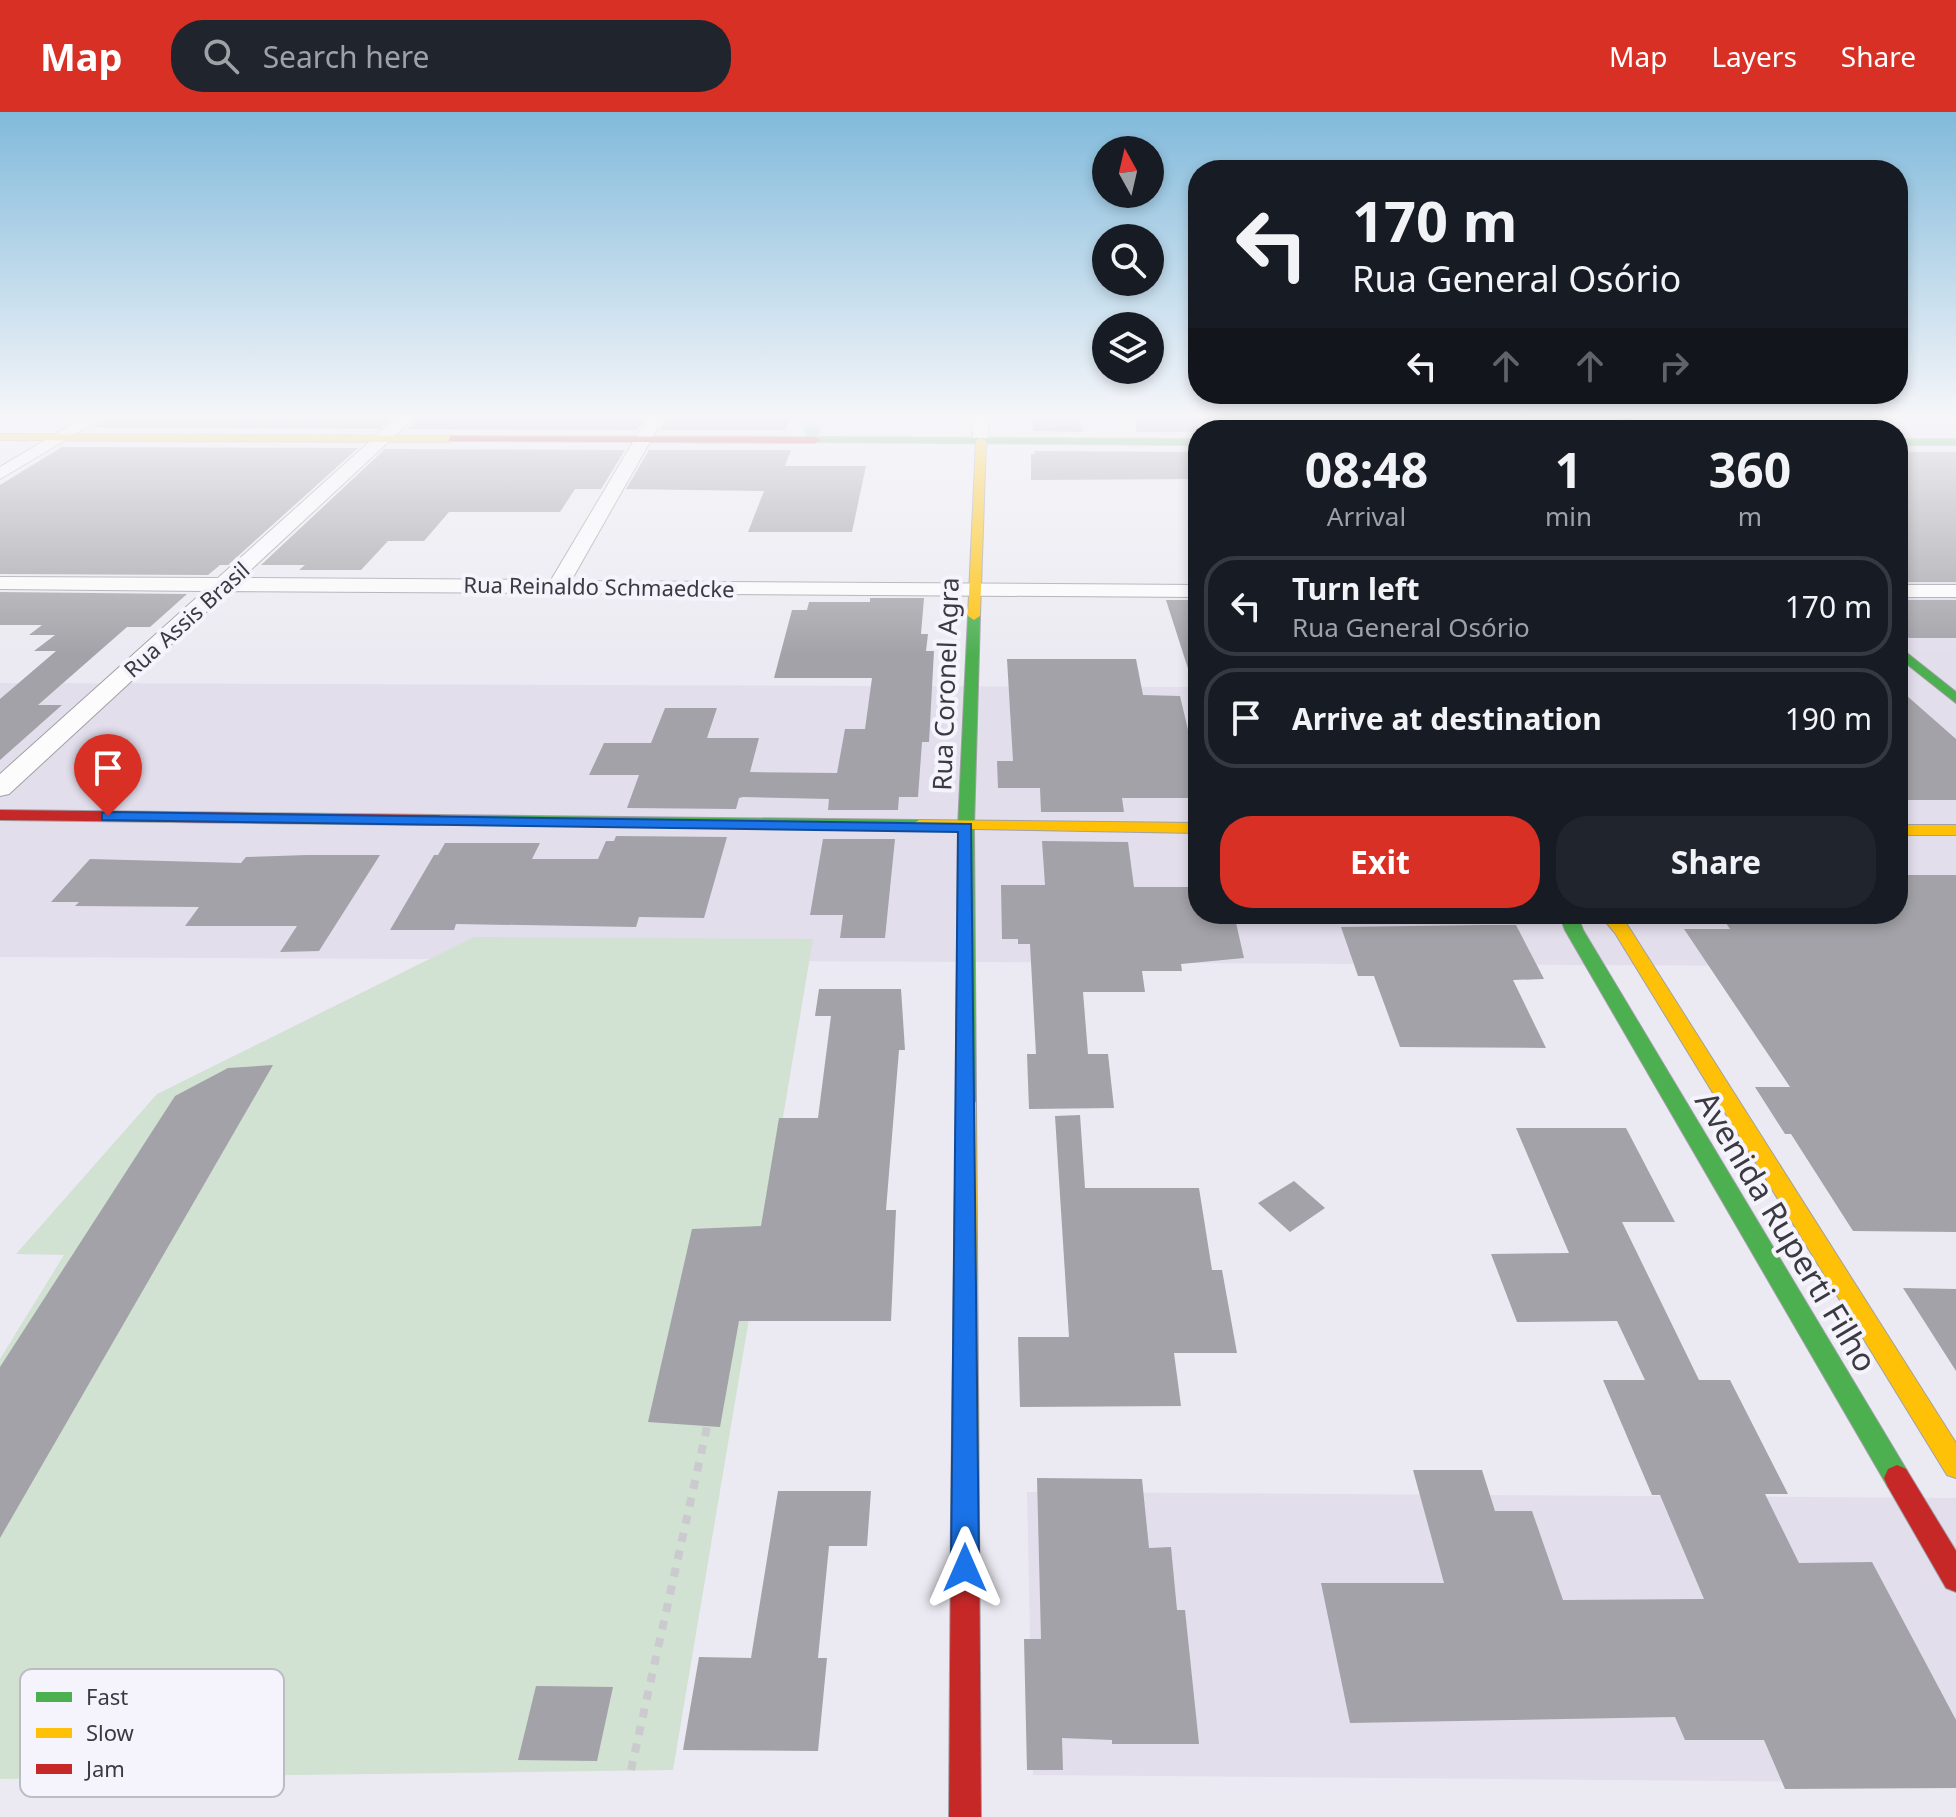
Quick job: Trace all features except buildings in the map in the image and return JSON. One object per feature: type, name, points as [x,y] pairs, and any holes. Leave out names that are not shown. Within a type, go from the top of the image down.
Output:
[{"type":"street","name":"Rua Assis Brasil","points":[[0,788],[320,497]]},
{"type":"street","points":[[558,586],[609,497]]},
{"type":"street","name":"Rua Coronel Agra","points":[[965,1817],[966,827],[979,497]]},
{"type":"street","name":"Rua Reinaldo Schmaedcke","points":[[0,583],[226,582],[1188,591]]},
{"type":"street","points":[[1908,591],[1956,591]]},
{"type":"street","points":[[1908,658],[1956,699]]},
{"type":"street","points":[[0,815],[1188,828]]},
{"type":"street","points":[[1908,830],[1956,830]]},
{"type":"street","name":"Avenida Ruperti Filho","points":[[1572,924],[1956,1578]]},
{"type":"street","name":"Avenida Ruperti Filho","points":[[1617,924],[1956,1466]]},
{"type":"path","points":[[631,1770],[707,1427]]},
{"type":"shaded area","points":[[1908,497],[1956,497],[1956,967],[0,957],[0,683],[1188,687],[1188,924],[1908,924]]},
{"type":"shaded area","points":[[1027,1492],[1956,1498],[1956,1783],[1033,1775]]},
{"type":"green space","points":[[474,937],[813,939],[673,1770],[284,1775],[284,1669],[20,1669],[20,1779],[0,1779],[0,1359],[64,1255],[16,1254],[157,1094]]},
{"type":"traffic: fast","points":[[966,1103],[966,827],[974,616]]},
{"type":"traffic: fast","points":[[1908,658],[1956,699]]},
{"type":"traffic: fast","points":[[439,820],[919,825]]},
{"type":"traffic: fast","points":[[1572,924],[1897,1478]]},
{"type":"traffic: slow","points":[[974,616],[979,497]]},
{"type":"traffic: slow","points":[[919,825],[1188,828]]},
{"type":"traffic: slow","points":[[1908,830],[1956,830]]},
{"type":"traffic: slow","points":[[1617,924],[1956,1466]]},
{"type":"traffic: slow","points":[[965,1517],[966,1103]]},
{"type":"traffic: jam","points":[[0,815],[439,820]]},
{"type":"traffic: jam","points":[[1897,1478],[1956,1578]]},
{"type":"traffic: jam","points":[[965,1517],[965,1817]]},
{"type":"route","points":[[108,816],[966,827],[965,1568]]}]
